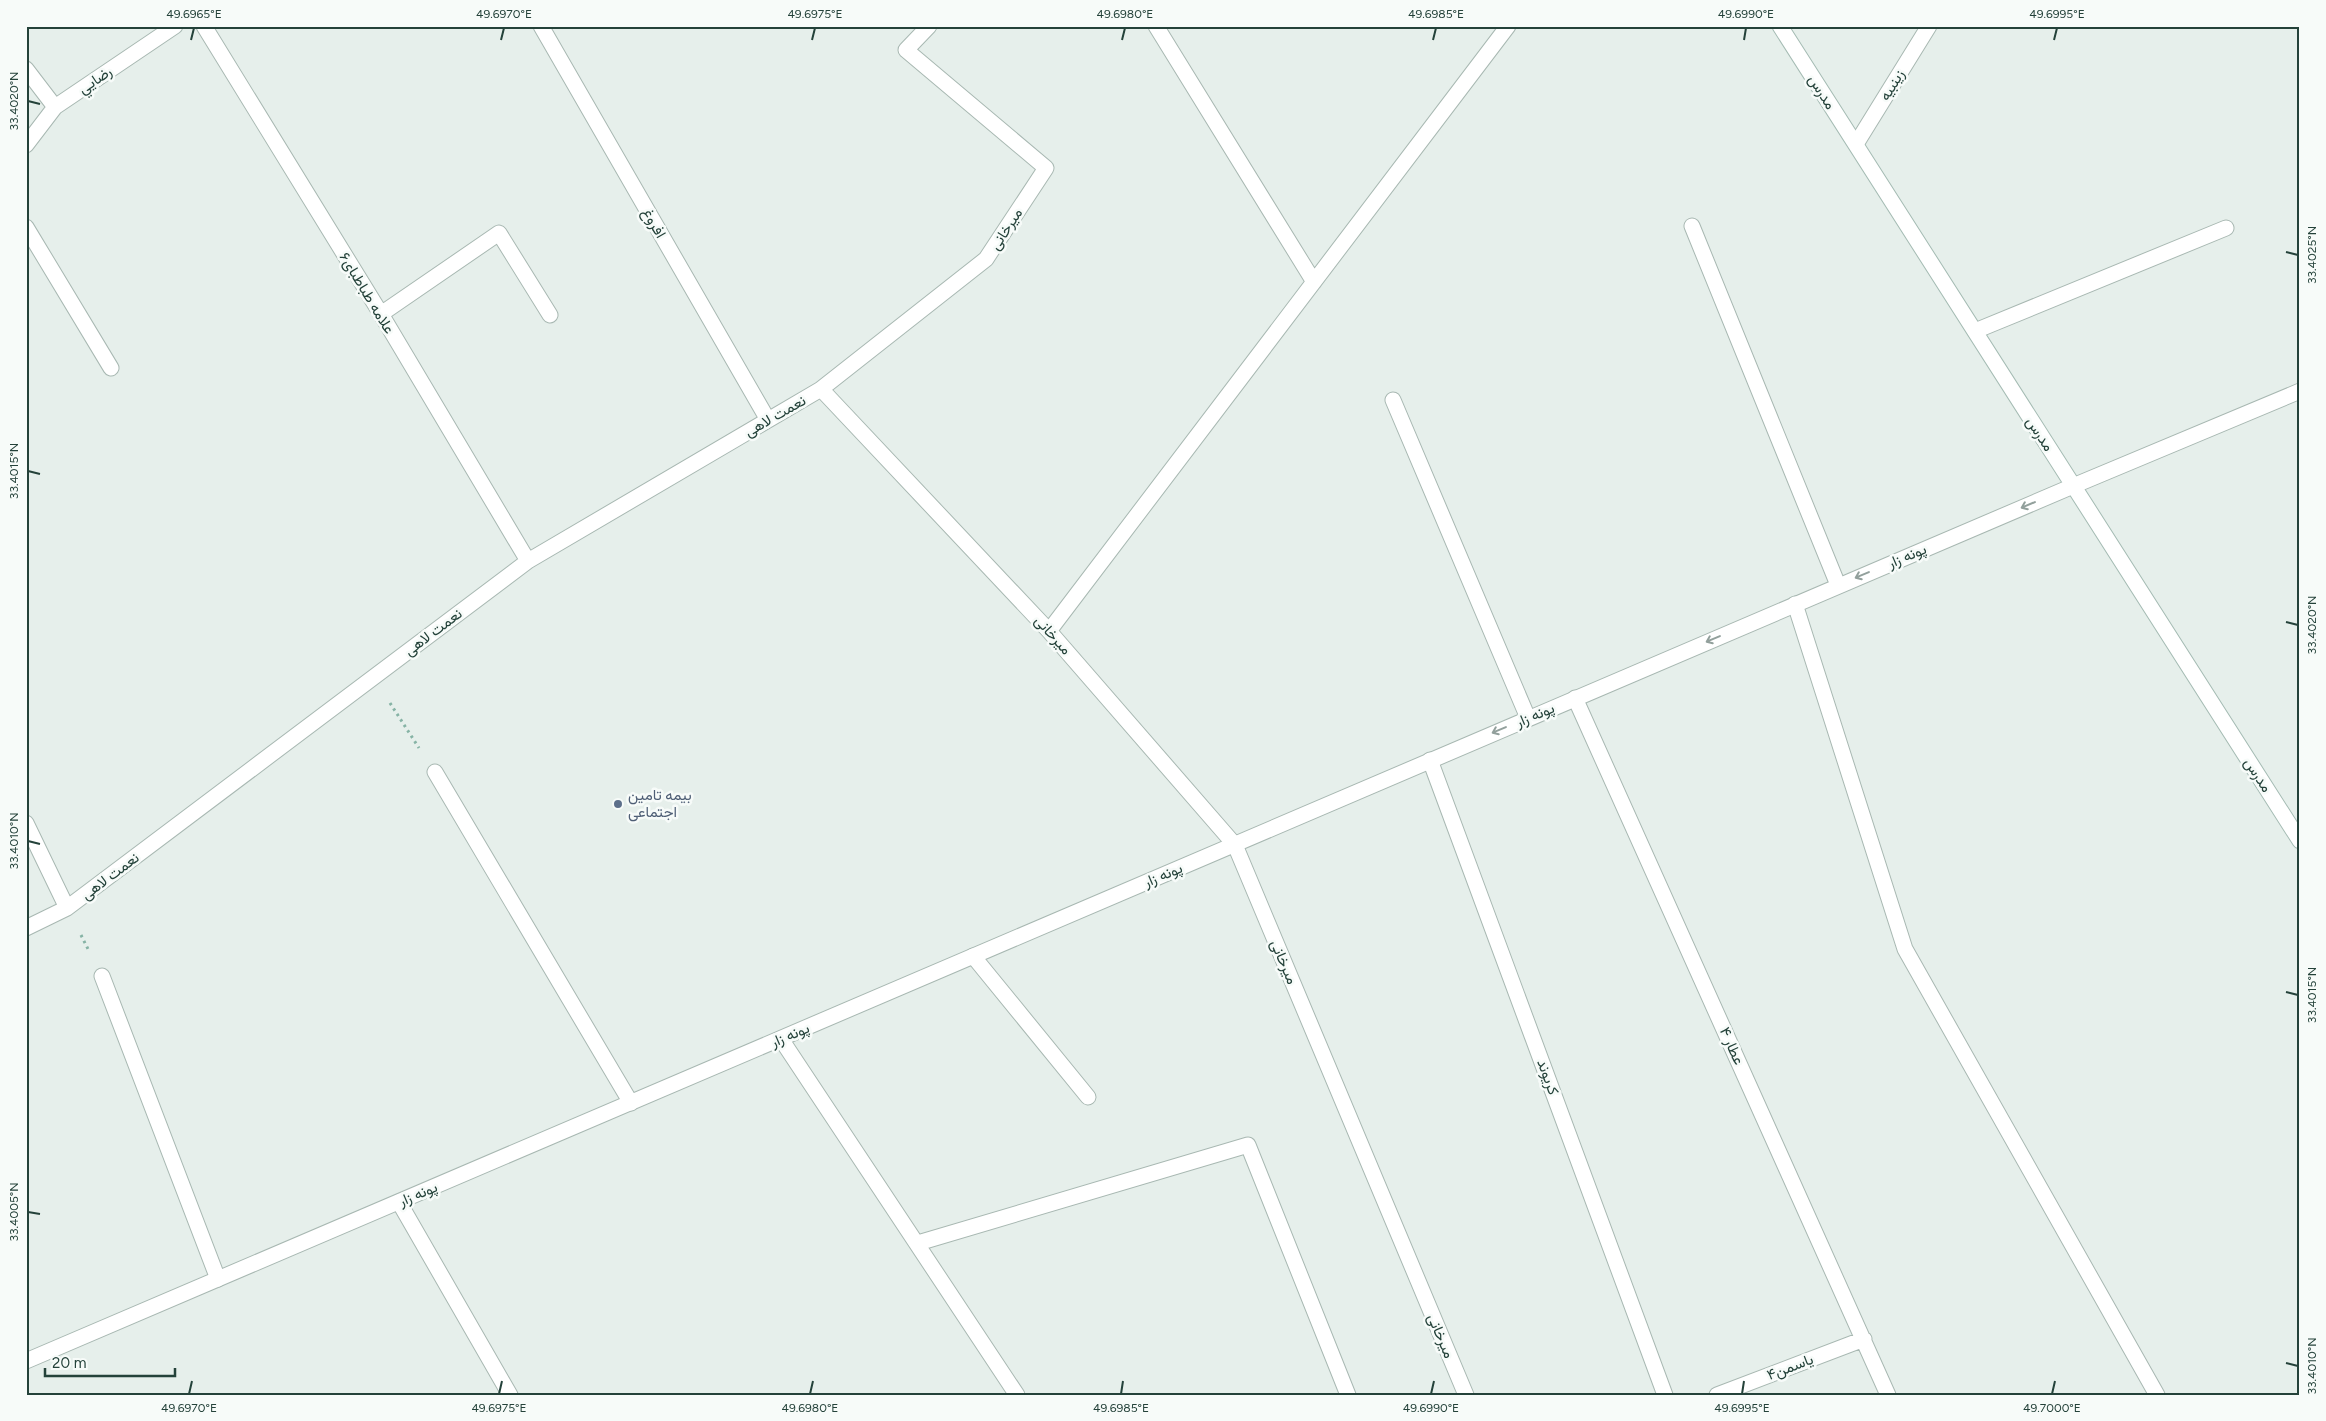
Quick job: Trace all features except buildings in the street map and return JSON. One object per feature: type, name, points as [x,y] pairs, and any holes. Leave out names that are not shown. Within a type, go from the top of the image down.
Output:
[{"type":"street","name":"رضایي","points":[[26,145],[55,107],[175,26]]},
{"type":"street","name":"علامه طباطبای۶","points":[[204,26],[381,314],[528,560]]},
{"type":"street","name":"افروغ","points":[[541,26],[768,420]]},
{"type":"street","name":"میرخانی","points":[[930,26],[906,50],[1046,168],[986,259],[821,389],[1049,631],[1235,844],[1466,1395]]},
{"type":"street","points":[[1156,26],[1314,282]]},
{"type":"street","points":[[1049,631],[1508,26]]},
{"type":"street","name":"مدرس","points":[[1780,26],[2300,841]]},
{"type":"street","name":"زینبیه","points":[[1856,144],[1929,26]]},
{"type":"street","points":[[26,69],[55,107]]},
{"type":"street","points":[[1692,226],[1838,585]]},
{"type":"street","points":[[26,227],[111,368]]},
{"type":"street","points":[[1974,331],[2226,228]]},
{"type":"street","points":[[381,314],[499,232],[550,315]]},
{"type":"street","name":"نعمت لاهی","points":[[26,928],[68,908],[528,560],[821,389]]},
{"type":"street","name":"پونه زار","points":[[26,1361],[1838,585],[2300,391]]},
{"type":"street","points":[[1393,400],[1528,718]]},
{"type":"street","points":[[1795,604],[1905,949],[2157,1395]]},
{"type":"street","name":"عطار ۴","points":[[1576,698],[1888,1395]]},
{"type":"street","name":"کریوند","points":[[1430,760],[1665,1395]]},
{"type":"street","points":[[435,772],[631,1103]]},
{"type":"street","points":[[26,823],[68,908]]},
{"type":"street","points":[[973,956],[1088,1097]]},
{"type":"street","points":[[102,976],[218,1279]]},
{"type":"street","points":[[781,1039],[1017,1395]]},
{"type":"street","points":[[918,1243],[1248,1145],[1348,1395]]},
{"type":"street","points":[[400,1202],[510,1395]]},
{"type":"street","name":"یاسمن۴","points":[[1717,1395],[1864,1339]]},
{"type":"path","points":[[373,677],[435,772]]},
{"type":"path","points":[[68,908],[102,976]]},
{"type":"place","name":"بیمه تامین اجتماعی","points":[[618,804]]}]
